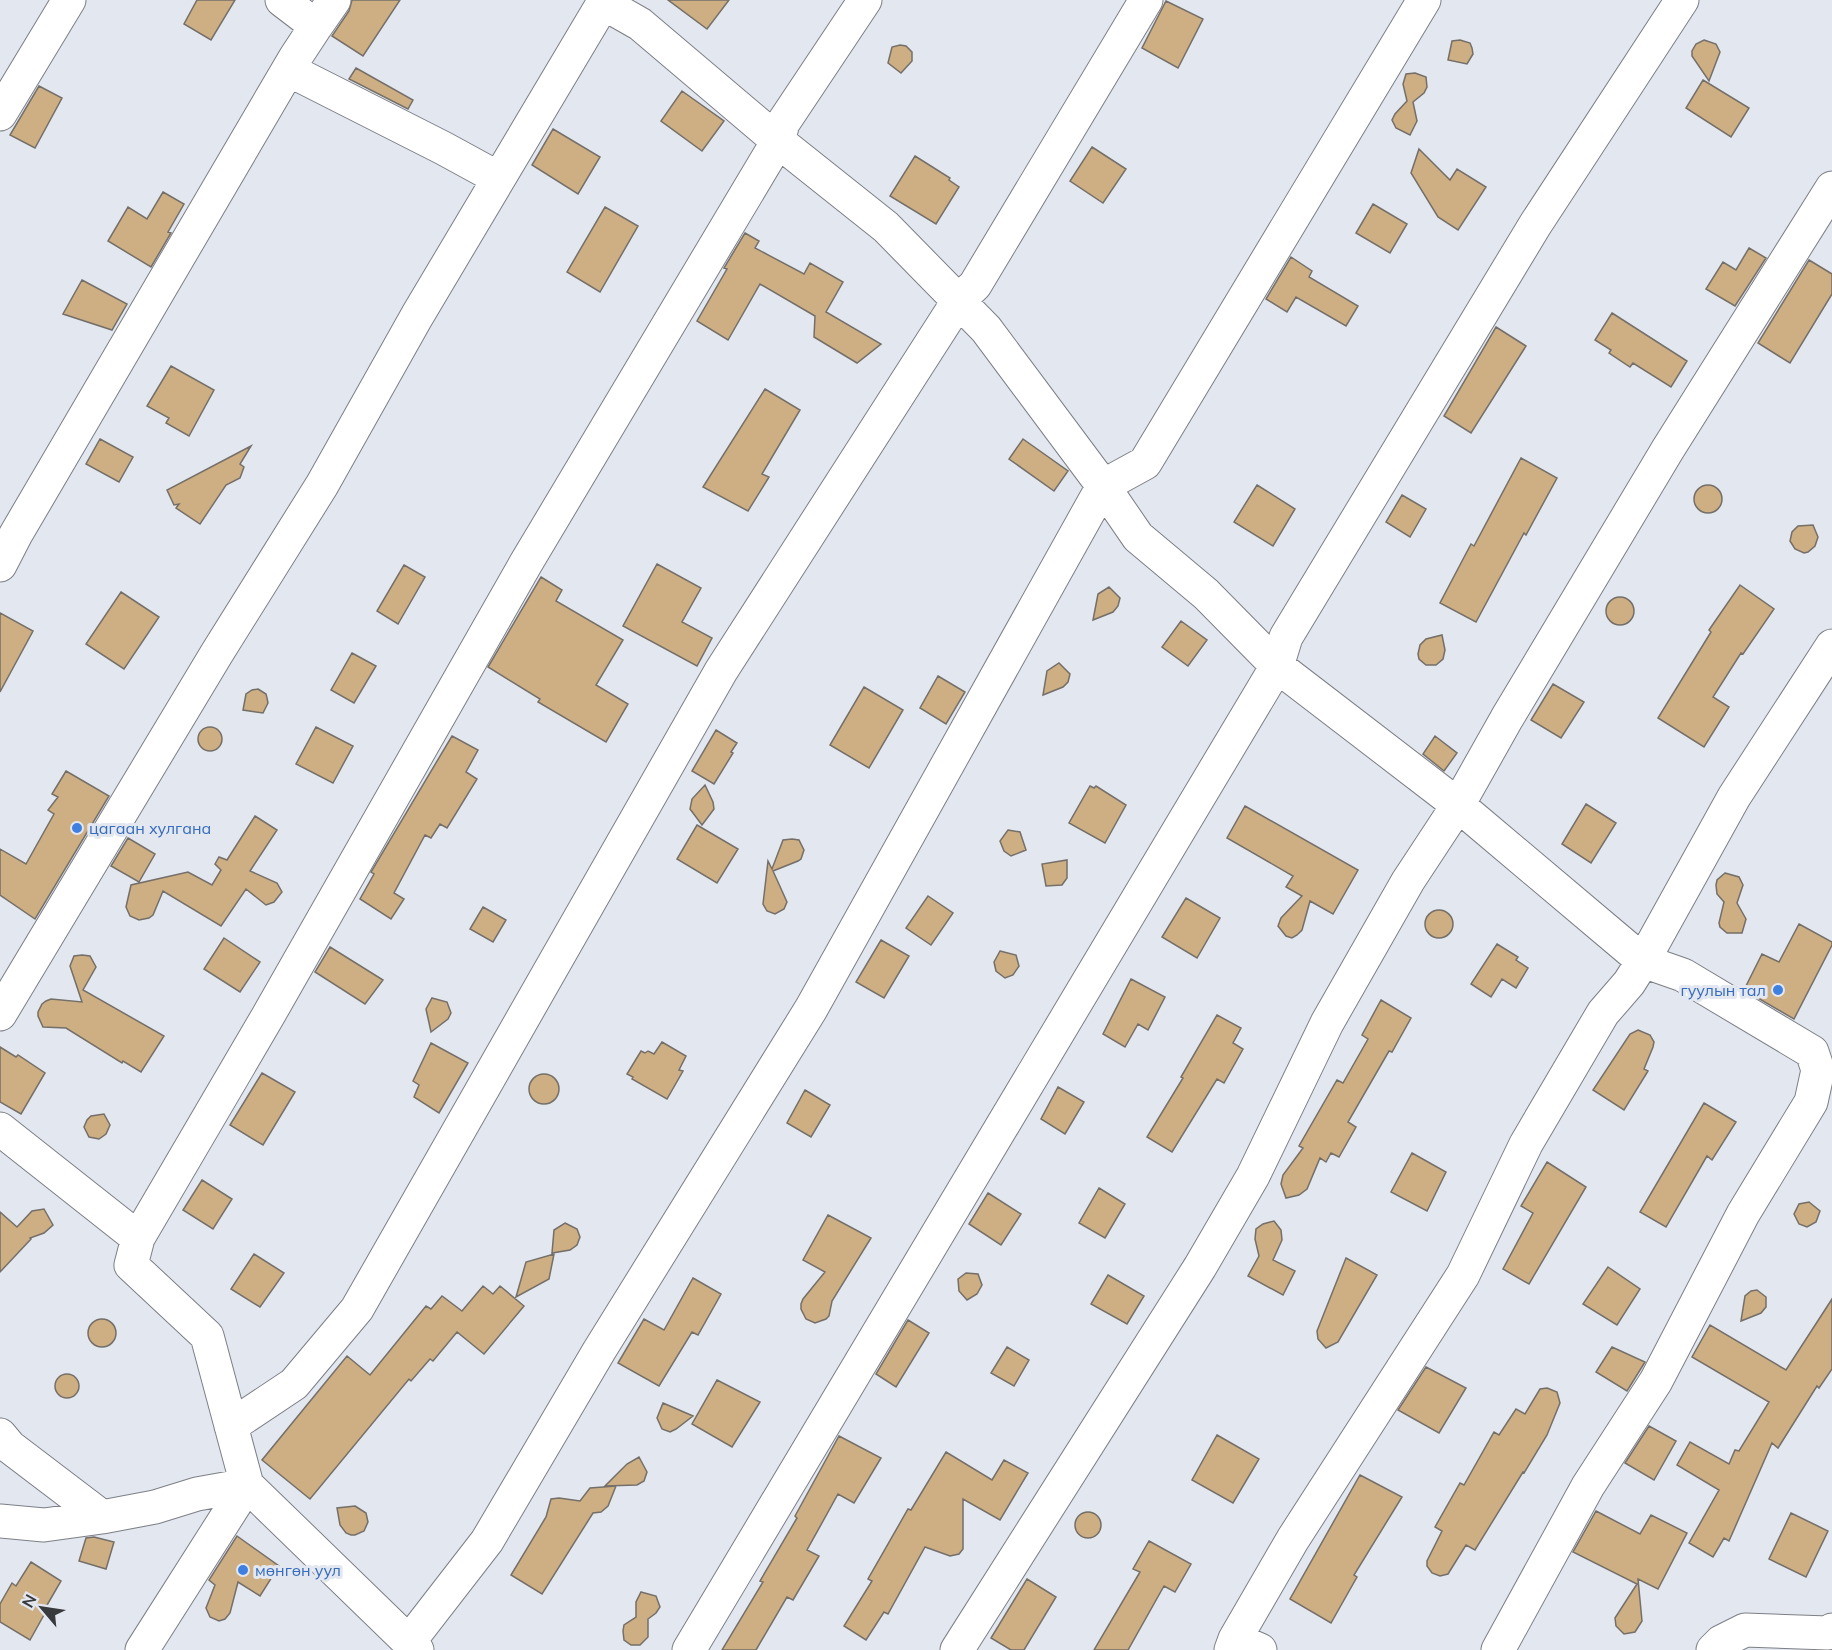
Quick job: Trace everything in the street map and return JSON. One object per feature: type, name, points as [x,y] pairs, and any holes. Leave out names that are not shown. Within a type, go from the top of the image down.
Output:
[{"type":"street","points":[[0,114],[69,0]]},
{"type":"street","points":[[282,0],[316,26]]},
{"type":"street","points":[[0,565],[295,58],[334,0]]},
{"type":"street","points":[[865,0],[783,123],[778,141],[526,563],[274,1006],[138,1238],[131,1264],[207,1336],[247,1485],[412,1647],[488,1541],[599,1351],[811,1009],[1103,486],[1145,463],[1424,0]]},
{"type":"street","points":[[231,1426],[294,1384],[357,1309],[721,671],[959,300],[975,285],[1146,0]]},
{"type":"street","points":[[690,1650],[1277,666],[1286,637],[1535,225],[1682,0]]},
{"type":"street","points":[[0,1014],[217,653],[322,485],[417,316],[604,2],[640,24],[778,141],[886,227],[986,329],[1103,486],[1138,537],[1206,594],[1277,666],[1458,805],[1643,961],[1683,975],[1812,1052],[1826,1086],[1811,1102],[1743,1214],[1656,1382],[1588,1486],[1498,1650]]},
{"type":"street","points":[[289,70],[423,137],[498,178]]},
{"type":"street","points":[[957,1650],[1206,1257],[1253,1176],[1327,1023],[1408,881],[1458,805],[1507,718],[1668,449],[1832,188]]},
{"type":"street","points":[[1242,1646],[1293,1539],[1462,1275],[1526,1144],[1562,1087],[1603,1013],[1629,983],[1643,961],[1734,797],[1832,646]]},
{"type":"street","points":[[0,1129],[138,1238]]},
{"type":"street","points":[[0,1435],[10,1447],[102,1517]]},
{"type":"street","points":[[0,1521],[44,1525],[102,1517],[155,1507],[197,1494],[247,1485]]},
{"type":"street","points":[[142,1650],[247,1485]]},
{"type":"street","points":[[1713,1650],[1721,1642],[1744,1630],[1828,1633],[1832,1630]]},
{"type":"building","points":[[197,0],[235,0],[211,40],[184,24]]},
{"type":"building","points":[[352,0],[400,0],[363,56],[332,36],[349,11]]},
{"type":"building","points":[[668,0],[729,0],[707,29]]},
{"type":"building","points":[[1166,1],[1203,19],[1178,68],[1142,48]]},
{"type":"building","points":[[1460,40],[1470,43],[1472,48],[1473,54],[1467,64],[1448,60],[1452,41]]},
{"type":"building","points":[[1704,40],[1716,44],[1720,52],[1709,81],[1692,56],[1696,44]]},
{"type":"building","points":[[906,46],[912,52],[912,61],[901,73],[888,63],[892,47]]},
{"type":"building","points":[[356,68],[413,100],[408,109],[349,79]]},
{"type":"building","points":[[1415,73],[1426,77],[1427,87],[1424,93],[1413,102],[1417,121],[1410,135],[1396,128],[1392,120],[1407,101],[1403,84],[1406,74]]},
{"type":"building","points":[[1703,80],[1749,108],[1731,137],[1686,108]]},
{"type":"building","points":[[39,86],[62,98],[35,148],[10,135]]},
{"type":"building","points":[[682,91],[724,121],[702,151],[661,121]]},
{"type":"building","points":[[553,129],[600,157],[578,194],[532,165]]},
{"type":"building","points":[[1092,147],[1126,169],[1103,203],[1070,181]]},
{"type":"building","points":[[1419,149],[1450,180],[1457,169],[1486,187],[1458,230],[1438,217],[1411,173]]},
{"type":"building","points":[[915,156],[950,178],[949,180],[959,187],[936,224],[890,196]]},
{"type":"building","points":[[163,192],[184,204],[168,232],[171,233],[151,267],[108,241],[128,207],[147,219]]},
{"type":"building","points":[[1373,204],[1407,224],[1390,253],[1356,233]]},
{"type":"building","points":[[605,207],[638,226],[600,292],[567,272]]},
{"type":"building","points":[[745,233],[759,241],[755,248],[804,274],[810,263],[843,282],[826,312],[881,344],[857,363],[814,337],[815,316],[760,284],[728,340],[697,321]]},
{"type":"building","points":[[1749,248],[1766,258],[1735,306],[1706,289],[1723,262],[1736,270]]},
{"type":"building","points":[[1291,257],[1312,271],[1309,277],[1358,306],[1346,326],[1296,297],[1287,312],[1266,299]]},
{"type":"building","points":[[1809,260],[1832,274],[1832,294],[1790,363],[1758,343]]},
{"type":"building","points":[[82,280],[127,304],[112,330],[63,314]]},
{"type":"building","points":[[1612,313],[1687,361],[1671,387],[1633,363],[1630,367],[1609,353],[1611,350],[1595,340]]},
{"type":"building","points":[[1496,327],[1526,346],[1471,433],[1444,416]]},
{"type":"building","points":[[171,366],[214,390],[189,436],[166,423],[169,418],[147,406]]},
{"type":"building","points":[[765,389],[800,410],[762,474],[769,477],[748,511],[703,487]]},
{"type":"building","points":[[100,439],[133,457],[119,482],[86,464]]},
{"type":"building","points":[[1023,439],[1068,471],[1054,491],[1009,459]]},
{"type":"building","points":[[251,446],[240,464],[244,467],[240,478],[226,485],[200,524],[176,508],[179,504],[174,505],[167,490]]},
{"type":"building","points":[[1521,458],[1557,478],[1476,622],[1440,603],[1471,544],[1474,546]]},
{"type":"building","points":[[1257,485],[1295,509],[1273,546],[1234,522]]},
{"type":"building","points":[[1708,485],[1718,489],[1722,499],[1718,509],[1708,513],[1698,509],[1694,499],[1698,489]]},
{"type":"building","points":[[1402,495],[1426,509],[1410,537],[1386,522]]},
{"type":"building","points":[[1813,525],[1818,537],[1815,546],[1804,553],[1795,549],[1790,541],[1792,532],[1798,526]]},
{"type":"building","points":[[657,564],[701,588],[682,622],[712,638],[697,666],[623,626]]},
{"type":"building","points":[[404,565],[425,577],[398,624],[377,611]]},
{"type":"building","points":[[541,577],[562,590],[556,601],[623,640],[596,685],[628,704],[606,742],[538,702],[540,699],[488,667]]},
{"type":"building","points":[[1740,585],[1774,609],[1743,654],[1741,653],[1713,697],[1729,707],[1704,747],[1658,718],[1711,632],[1709,630]]},
{"type":"building","points":[[1109,587],[1120,598],[1118,606],[1113,612],[1093,620],[1098,594]]},
{"type":"building","points":[[121,592],[159,617],[124,669],[86,644]]},
{"type":"building","points":[[1620,597],[1630,601],[1634,611],[1630,621],[1620,625],[1610,621],[1606,611],[1610,601]]},
{"type":"building","points":[[0,613],[33,631],[0,692]]},
{"type":"building","points":[[1181,621],[1207,640],[1188,666],[1162,647]]},
{"type":"building","points":[[1442,635],[1445,650],[1443,659],[1436,665],[1426,665],[1419,659],[1420,645],[1426,639]]},
{"type":"building","points":[[352,653],[376,666],[354,703],[331,690]]},
{"type":"building","points":[[1059,663],[1070,674],[1068,682],[1063,687],[1043,695],[1047,671]]},
{"type":"building","points":[[938,676],[965,692],[946,724],[920,708]]},
{"type":"building","points":[[1553,684],[1584,702],[1561,738],[1531,720]]},
{"type":"building","points":[[864,687],[903,710],[869,768],[830,745]]},
{"type":"building","points":[[258,689],[266,694],[267,698],[268,703],[263,713],[243,710],[246,694]]},
{"type":"building","points":[[210,727],[219,730],[222,739],[219,748],[210,751],[201,748],[198,739],[201,730]]},
{"type":"building","points":[[316,727],[353,746],[333,783],[296,764]]},
{"type":"building","points":[[716,730],[737,743],[714,784],[692,771]]},
{"type":"building","points":[[452,736],[478,750],[466,772],[477,779],[447,828],[440,824],[431,838],[425,835],[394,893],[404,899],[391,919],[360,899],[374,874],[371,872]]},
{"type":"building","points":[[1435,736],[1457,753],[1444,771],[1423,754]]},
{"type":"building","points":[[66,771],[109,796],[35,919],[0,895],[0,849],[26,864],[54,814],[48,810],[58,797],[52,794]]},
{"type":"building","points":[[705,785],[714,809],[702,825],[690,809],[692,799]]},
{"type":"building","points":[[1090,786],[1094,788],[1096,786],[1126,805],[1105,843],[1069,823]]},
{"type":"building","points":[[1586,804],[1616,823],[1591,863],[1562,844]]},
{"type":"building","points":[[1245,806],[1358,870],[1333,914],[1310,901],[1302,930],[1292,938],[1286,936],[1278,926],[1281,918],[1302,896],[1286,887],[1293,876],[1227,838]]},
{"type":"building","points":[[255,816],[277,830],[250,871],[277,883],[282,892],[274,902],[266,905],[246,889],[221,926],[163,891],[153,915],[139,920],[130,916],[126,907],[131,885],[188,872],[212,885],[221,870],[215,864],[219,857],[227,860]]},
{"type":"building","points":[[697,825],[738,849],[717,883],[677,859]]},
{"type":"building","points":[[1008,830],[1020,832],[1026,850],[1011,856],[1004,851],[1000,841]]},
{"type":"building","points":[[128,838],[155,854],[139,882],[111,866]]},
{"type":"building","points":[[783,840],[799,840],[804,850],[801,859],[773,871],[787,902],[784,909],[775,914],[767,911],[763,904],[768,861],[772,869]]},
{"type":"building","points":[[1067,860],[1067,878],[1062,885],[1046,886],[1042,864]]},
{"type":"building","points":[[1725,873],[1739,877],[1743,885],[1737,903],[1746,919],[1742,933],[1727,933],[1720,927],[1724,902],[1717,894],[1716,885],[1717,880]]},
{"type":"building","points":[[928,896],[953,913],[931,945],[906,928]]},
{"type":"building","points":[[1186,898],[1220,918],[1197,958],[1162,937]]},
{"type":"building","points":[[483,907],[506,920],[493,942],[470,929]]},
{"type":"building","points":[[1439,910],[1449,914],[1453,924],[1449,934],[1439,938],[1429,934],[1425,924],[1429,914]]},
{"type":"building","points":[[1799,924],[1832,942],[1832,945],[1794,1019],[1744,990],[1762,954],[1779,962]]},
{"type":"building","points":[[224,938],[260,962],[240,992],[204,969]]},
{"type":"building","points":[[881,940],[909,956],[884,998],[856,982]]},
{"type":"building","points":[[1497,944],[1518,957],[1516,960],[1528,968],[1516,988],[1502,979],[1491,997],[1471,984]]},
{"type":"building","points":[[330,947],[383,980],[365,1004],[315,972]]},
{"type":"building","points":[[1000,951],[1016,955],[1019,966],[1013,975],[1005,978],[996,971],[994,962]]},
{"type":"building","points":[[74,956],[90,956],[96,967],[83,990],[164,1036],[141,1072],[123,1061],[122,1063],[66,1028],[43,1027],[38,1012],[46,1001],[51,999],[82,1002],[70,966]]},
{"type":"building","points":[[1131,979],[1165,997],[1148,1030],[1138,1024],[1125,1047],[1103,1034]]},
{"type":"building","points":[[432,998],[447,1002],[451,1013],[448,1019],[431,1032],[426,1009]]},
{"type":"building","points":[[1381,1000],[1411,1018],[1348,1122],[1356,1127],[1339,1157],[1331,1153],[1326,1162],[1320,1158],[1307,1189],[1299,1195],[1286,1198],[1281,1184],[1283,1175],[1303,1148],[1299,1146],[1337,1080],[1343,1083],[1368,1039],[1362,1035]]},
{"type":"building","points":[[1217,1015],[1241,1028],[1233,1043],[1243,1049],[1224,1083],[1217,1079],[1172,1152],[1147,1137],[1183,1078],[1181,1077]]},
{"type":"building","points":[[1638,1030],[1650,1035],[1654,1042],[1644,1069],[1648,1071],[1624,1110],[1593,1090],[1630,1034]]},
{"type":"building","points":[[662,1042],[686,1056],[679,1070],[683,1071],[667,1099],[627,1074],[641,1051],[654,1054]]},
{"type":"building","points":[[431,1043],[468,1063],[439,1113],[414,1097],[419,1085],[413,1081]]},
{"type":"building","points":[[0,1047],[16,1057],[18,1055],[45,1073],[21,1114],[0,1102]]},
{"type":"building","points":[[262,1073],[295,1092],[263,1145],[230,1125]]},
{"type":"building","points":[[544,1074],[555,1078],[559,1089],[555,1100],[544,1104],[533,1100],[529,1089],[533,1078]]},
{"type":"building","points":[[1058,1087],[1084,1102],[1065,1134],[1041,1119]]},
{"type":"building","points":[[805,1090],[830,1105],[811,1137],[787,1123]]},
{"type":"building","points":[[1704,1103],[1736,1122],[1712,1160],[1707,1156],[1666,1227],[1640,1212]]},
{"type":"building","points":[[104,1114],[110,1125],[106,1134],[99,1139],[89,1137],[84,1127],[87,1120],[91,1116]]},
{"type":"building","points":[[1412,1153],[1446,1172],[1427,1211],[1391,1192]]},
{"type":"building","points":[[1547,1162],[1586,1187],[1529,1284],[1503,1269],[1533,1213],[1521,1206]]},
{"type":"building","points":[[202,1180],[232,1199],[213,1229],[183,1210]]},
{"type":"building","points":[[1099,1188],[1125,1204],[1105,1238],[1079,1223]]},
{"type":"building","points":[[988,1193],[1021,1214],[1001,1245],[969,1224]]},
{"type":"building","points":[[1809,1202],[1820,1211],[1816,1222],[1807,1227],[1799,1224],[1794,1214],[1799,1204]]},
{"type":"building","points":[[44,1209],[53,1225],[44,1233],[30,1238],[0,1272],[0,1212],[17,1227],[32,1211]]},
{"type":"building","points":[[828,1215],[871,1238],[832,1301],[829,1316],[815,1323],[806,1319],[801,1304],[825,1272],[803,1260]]},
{"type":"building","points":[[1274,1221],[1281,1230],[1282,1240],[1273,1260],[1295,1271],[1283,1295],[1248,1276],[1259,1256],[1255,1239],[1256,1229]]},
{"type":"building","points":[[565,1223],[577,1229],[580,1237],[577,1245],[570,1250],[552,1253],[554,1230]]},
{"type":"building","points":[[254,1254],[284,1273],[260,1307],[231,1289]]},
{"type":"building","points":[[554,1254],[549,1279],[516,1297],[526,1262]]},
{"type":"building","points":[[1346,1258],[1377,1275],[1338,1342],[1326,1348],[1318,1339],[1317,1331]]},
{"type":"building","points":[[1608,1267],[1640,1289],[1617,1325],[1583,1304]]},
{"type":"building","points":[[966,1273],[978,1274],[982,1285],[977,1294],[967,1300],[959,1291],[958,1279]]},
{"type":"building","points":[[1108,1275],[1144,1296],[1127,1324],[1091,1304]]},
{"type":"building","points":[[693,1278],[721,1294],[698,1335],[692,1332],[659,1386],[618,1363],[644,1319],[664,1330]]},
{"type":"building","points":[[483,1286],[493,1294],[500,1286],[524,1306],[484,1354],[457,1332],[433,1361],[430,1359],[411,1381],[409,1379],[310,1499],[262,1460],[347,1356],[370,1375],[426,1306],[431,1309],[442,1296],[462,1311]]},
{"type":"building","points":[[1757,1290],[1766,1297],[1766,1307],[1761,1313],[1741,1321],[1745,1296]]},
{"type":"building","points":[[1832,1299],[1832,1369],[1819,1388],[1817,1386],[1778,1448],[1772,1443],[1729,1541],[1724,1538],[1713,1557],[1689,1543],[1719,1490],[1677,1465],[1690,1442],[1729,1464],[1735,1450],[1739,1451],[1769,1402],[1692,1357],[1710,1325],[1786,1370]]},
{"type":"building","points":[[102,1319],[112,1323],[116,1333],[112,1343],[102,1347],[92,1343],[88,1333],[92,1323]]},
{"type":"building","points":[[908,1320],[929,1333],[896,1387],[876,1374]]},
{"type":"building","points":[[1007,1347],[1029,1360],[1014,1386],[991,1373]]},
{"type":"building","points":[[1612,1347],[1645,1362],[1627,1391],[1596,1372]]},
{"type":"building","points":[[1426,1367],[1466,1388],[1439,1433],[1398,1410]]},
{"type":"building","points":[[67,1374],[76,1377],[79,1386],[76,1395],[67,1398],[58,1395],[55,1386],[58,1377]]},
{"type":"building","points":[[717,1380],[760,1402],[732,1447],[692,1424]]},
{"type":"building","points":[[1547,1388],[1557,1392],[1560,1403],[1547,1435],[1524,1473],[1475,1550],[1466,1545],[1448,1574],[1440,1576],[1432,1573],[1427,1566],[1427,1561],[1442,1531],[1435,1527],[1460,1483],[1464,1485],[1494,1432],[1499,1435],[1516,1409],[1525,1414],[1540,1389]]},
{"type":"building","points":[[663,1403],[693,1416],[670,1432],[662,1429],[657,1418]]},
{"type":"building","points":[[1649,1426],[1676,1441],[1654,1480],[1625,1463]]},
{"type":"building","points":[[1217,1435],[1259,1459],[1233,1503],[1192,1480]]},
{"type":"building","points":[[839,1436],[881,1458],[854,1503],[838,1494],[807,1550],[819,1556],[793,1600],[787,1597],[756,1650],[722,1650],[763,1582],[760,1581],[797,1518],[795,1516]]},
{"type":"building","points":[[946,1452],[992,1480],[1004,1460],[1028,1473],[1000,1520],[963,1499],[963,1549],[959,1554],[950,1556],[925,1547],[888,1614],[884,1612],[866,1640],[844,1626],[872,1581],[868,1579],[908,1509],[911,1510]]},
{"type":"building","points":[[639,1457],[647,1472],[644,1481],[637,1485],[605,1486],[627,1464]]},
{"type":"building","points":[[1360,1475],[1402,1497],[1354,1575],[1357,1577],[1331,1623],[1290,1599]]},
{"type":"building","points":[[616,1486],[608,1506],[601,1512],[593,1513],[542,1594],[511,1575],[546,1517],[551,1499],[580,1501],[590,1488]]},
{"type":"building","points":[[355,1506],[366,1513],[368,1522],[364,1531],[351,1535],[346,1533],[340,1525],[337,1508]]},
{"type":"building","points":[[1596,1511],[1640,1534],[1651,1515],[1687,1533],[1658,1589],[1638,1579],[1642,1621],[1635,1632],[1624,1634],[1616,1626],[1615,1618],[1637,1584],[1573,1552]]},
{"type":"building","points":[[1088,1512],[1097,1516],[1101,1525],[1097,1534],[1088,1538],[1079,1534],[1075,1525],[1079,1516]]},
{"type":"building","points":[[1791,1513],[1828,1531],[1806,1577],[1769,1559]]},
{"type":"building","points":[[237,1536],[279,1566],[260,1596],[238,1582],[230,1613],[225,1619],[219,1621],[210,1617],[206,1608],[215,1585],[209,1580]]},
{"type":"building","points":[[94,1537],[114,1542],[106,1569],[79,1561],[86,1538]]},
{"type":"building","points":[[1149,1541],[1191,1564],[1175,1592],[1164,1586],[1128,1650],[1094,1650],[1140,1572],[1133,1569]]},
{"type":"building","points":[[31,1562],[61,1581],[30,1640],[0,1622],[0,1604],[12,1583],[16,1586]]},
{"type":"building","points":[[1027,1579],[1056,1597],[1024,1650],[1011,1650],[991,1638]]},
{"type":"building","points":[[641,1592],[656,1596],[660,1607],[648,1619],[648,1637],[640,1645],[631,1645],[624,1640],[624,1625],[636,1617],[636,1602]]},
{"type":"place","name":"цагаан хулгана","points":[[77,828]]},
{"type":"place","name":"гуулын тал","points":[[1778,990]]},
{"type":"place","name":"мөнгөн уул","points":[[243,1570]]}]
